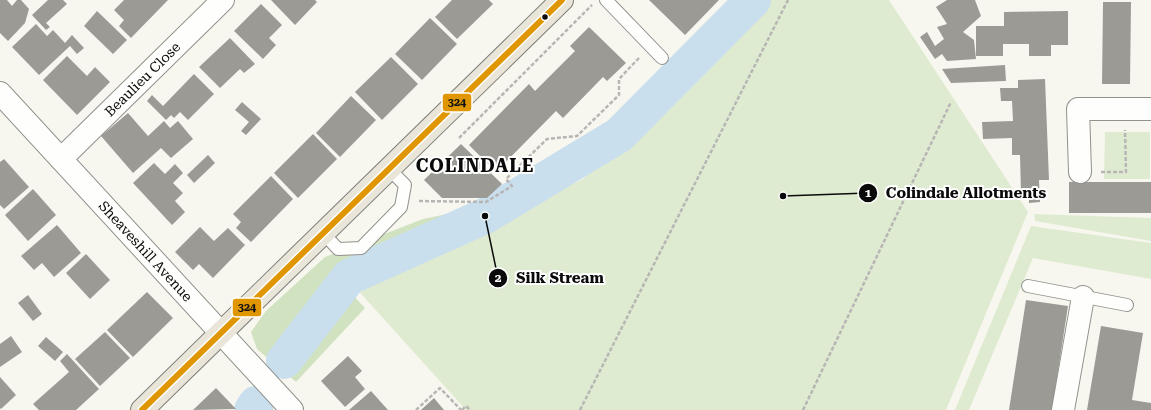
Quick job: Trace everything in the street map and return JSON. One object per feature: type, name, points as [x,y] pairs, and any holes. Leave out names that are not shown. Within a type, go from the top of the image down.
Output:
[{"type":"main road","points":[[142,410],[562,0]]},
{"type":"street","name":"Beaulieu Close","points":[[61,159],[223,0]]},
{"type":"street","name":"Sheaveshill Avenue","points":[[0,93],[222,332],[292,410]]},
{"type":"street","points":[[1080,172],[1078,109],[1151,110]]},
{"type":"street","points":[[1063,410],[1083,297]]},
{"type":"lane","points":[[606,0],[662,58]]},
{"type":"lane","points":[[324,234],[338,249],[361,248],[402,207],[405,185],[389,169]]},
{"type":"lane","points":[[1028,286],[1127,305]]},
{"type":"path","points":[[459,138],[597,0]]},
{"type":"path","points":[[580,410],[788,0]]},
{"type":"path","points":[[402,201],[486,202],[512,186],[506,179],[547,139],[577,136],[619,95],[619,79],[650,46]]},
{"type":"path","points":[[803,410],[951,102]]},
{"type":"path","points":[[1080,172],[1126,172],[1124,109]]},
{"type":"path","points":[[416,410],[440,388],[461,410],[466,406],[470,410]]},
{"type":"green space","points":[[732,0],[761,0],[754,5],[578,176],[350,283],[347,289],[365,308],[296,382],[257,349],[251,332],[266,311],[325,257],[423,219],[485,206],[541,177],[609,130],[656,87],[692,51]]},
{"type":"green space","points":[[768,0],[889,0],[1028,212],[946,410],[466,410],[354,286],[583,179],[756,7]]},
{"type":"green space","points":[[1105,132],[1150,132],[1150,179],[1104,179]]},
{"type":"green space","points":[[1034,214],[1151,218],[1151,241],[1035,221]]},
{"type":"green space","points":[[1031,226],[1151,243],[1151,279],[1033,258],[969,410],[955,410]]},
{"type":"building","points":[[0,0],[7,0],[12,6],[17,0],[21,0],[29,9],[25,23],[8,41],[0,33]]},
{"type":"building","points":[[48,0],[63,0],[67,4],[46,23],[50,27],[46,30],[32,15]]},
{"type":"building","points":[[124,0],[168,0],[131,38],[119,26],[124,20],[114,10]]},
{"type":"building","points":[[271,0],[315,0],[317,2],[295,25]]},
{"type":"building","points":[[452,0],[489,0],[493,4],[457,39],[435,17]]},
{"type":"building","points":[[649,0],[719,0],[685,35]]},
{"type":"building","points":[[947,0],[975,0],[981,16],[963,32],[974,40],[976,59],[947,61],[942,54],[935,59],[920,37],[927,32],[935,46],[944,39],[937,27],[947,24],[936,7]]},
{"type":"building","points":[[1103,2],[1131,2],[1130,84],[1102,84]]},
{"type":"building","points":[[261,4],[282,25],[269,38],[276,45],[263,59],[234,31]]},
{"type":"building","points":[[97,11],[127,40],[113,54],[84,26]]},
{"type":"building","points":[[1068,11],[1068,45],[1051,45],[1051,56],[1029,56],[1029,44],[1003,44],[1003,56],[976,56],[976,26],[1004,26],[1004,12]]},
{"type":"building","points":[[430,18],[457,44],[422,80],[395,54]]},
{"type":"building","points":[[36,24],[47,36],[53,30],[65,43],[72,35],[84,48],[77,54],[70,46],[39,75],[12,47]]},
{"type":"building","points":[[589,27],[626,63],[607,81],[603,77],[563,118],[556,111],[496,172],[469,145],[529,84],[535,91],[575,51],[570,46]]},
{"type":"building","points":[[230,38],[255,64],[244,73],[240,69],[220,88],[199,67]]},
{"type":"building","points":[[67,56],[87,76],[95,67],[110,82],[77,115],[43,80]]},
{"type":"building","points":[[391,57],[418,84],[382,120],[355,92]]},
{"type":"building","points":[[1005,65],[1006,81],[951,83],[942,69]]},
{"type":"building","points":[[194,74],[214,94],[188,120],[180,112],[174,118],[171,115],[166,120],[147,101],[152,95],[163,106]]},
{"type":"building","points":[[1045,79],[1049,180],[1039,180],[1040,202],[1029,203],[1029,193],[1021,193],[1020,155],[1012,155],[1012,138],[983,139],[982,122],[1013,121],[1012,101],[1001,101],[1000,88],[1018,88],[1018,80]]},
{"type":"building","points":[[351,96],[376,120],[340,157],[316,133]]},
{"type":"building","points":[[242,102],[261,119],[246,135],[241,131],[249,122],[235,110]]},
{"type":"building","points":[[128,113],[148,136],[164,121],[170,128],[178,121],[193,139],[171,158],[161,148],[133,173],[101,136]]},
{"type":"building","points":[[313,134],[337,159],[298,198],[274,173]]},
{"type":"building","points":[[461,144],[502,184],[487,198],[442,198],[424,180]]},
{"type":"building","points":[[208,155],[215,163],[194,183],[187,175]]},
{"type":"building","points":[[4,159],[29,187],[4,209],[0,205],[0,162]]},
{"type":"building","points":[[154,163],[165,174],[175,164],[183,173],[173,183],[183,193],[175,201],[185,212],[172,225],[133,183]]},
{"type":"building","points":[[271,176],[293,199],[251,242],[236,228],[241,222],[233,214]]},
{"type":"building","points":[[1069,182],[1151,182],[1151,213],[1069,213]]},
{"type":"building","points":[[33,189],[56,215],[28,241],[5,215]]},
{"type":"building","points":[[57,225],[81,253],[54,277],[42,263],[34,270],[21,256]]},
{"type":"building","points":[[200,227],[214,241],[228,228],[245,245],[213,278],[199,264],[193,270],[175,252]]},
{"type":"building","points":[[86,254],[110,280],[90,299],[66,273]]},
{"type":"building","points":[[147,292],[173,318],[133,357],[107,330]]},
{"type":"building","points":[[28,295],[42,314],[33,321],[18,303]]},
{"type":"building","points":[[1026,300],[1068,306],[1052,410],[1009,410]]},
{"type":"building","points":[[1101,326],[1143,333],[1132,400],[1151,403],[1151,410],[1087,410]]},
{"type":"building","points":[[105,332],[130,358],[100,386],[75,359]]},
{"type":"building","points":[[11,336],[22,352],[0,367],[0,344]]},
{"type":"building","points":[[46,337],[63,352],[55,361],[38,346]]},
{"type":"building","points":[[67,354],[99,389],[76,410],[39,410],[33,404],[69,372],[60,361]]},
{"type":"building","points":[[348,356],[362,371],[355,377],[365,389],[345,407],[321,381]]},
{"type":"building","points":[[0,377],[16,395],[1,409],[0,408]]},
{"type":"building","points":[[216,388],[236,409],[193,410]]},
{"type":"building","points":[[371,391],[388,410],[349,410]]},
{"type":"building","points":[[434,398],[444,410],[421,410]]},
{"type":"waterway","points":[[284,361],[349,277],[485,216],[619,135],[753,0]]},
{"type":"waterway","points":[[252,410],[256,404]]},
{"type":"transit line","name":"324","points":[[142,410],[562,0]]},
{"type":"place","name":"Colindale Allotments","points":[[783,196]]},
{"type":"place","name":"Silk Stream","points":[[485,216]]},
{"type":"district","name":"COLINDALE","points":[[475,166]]}]
